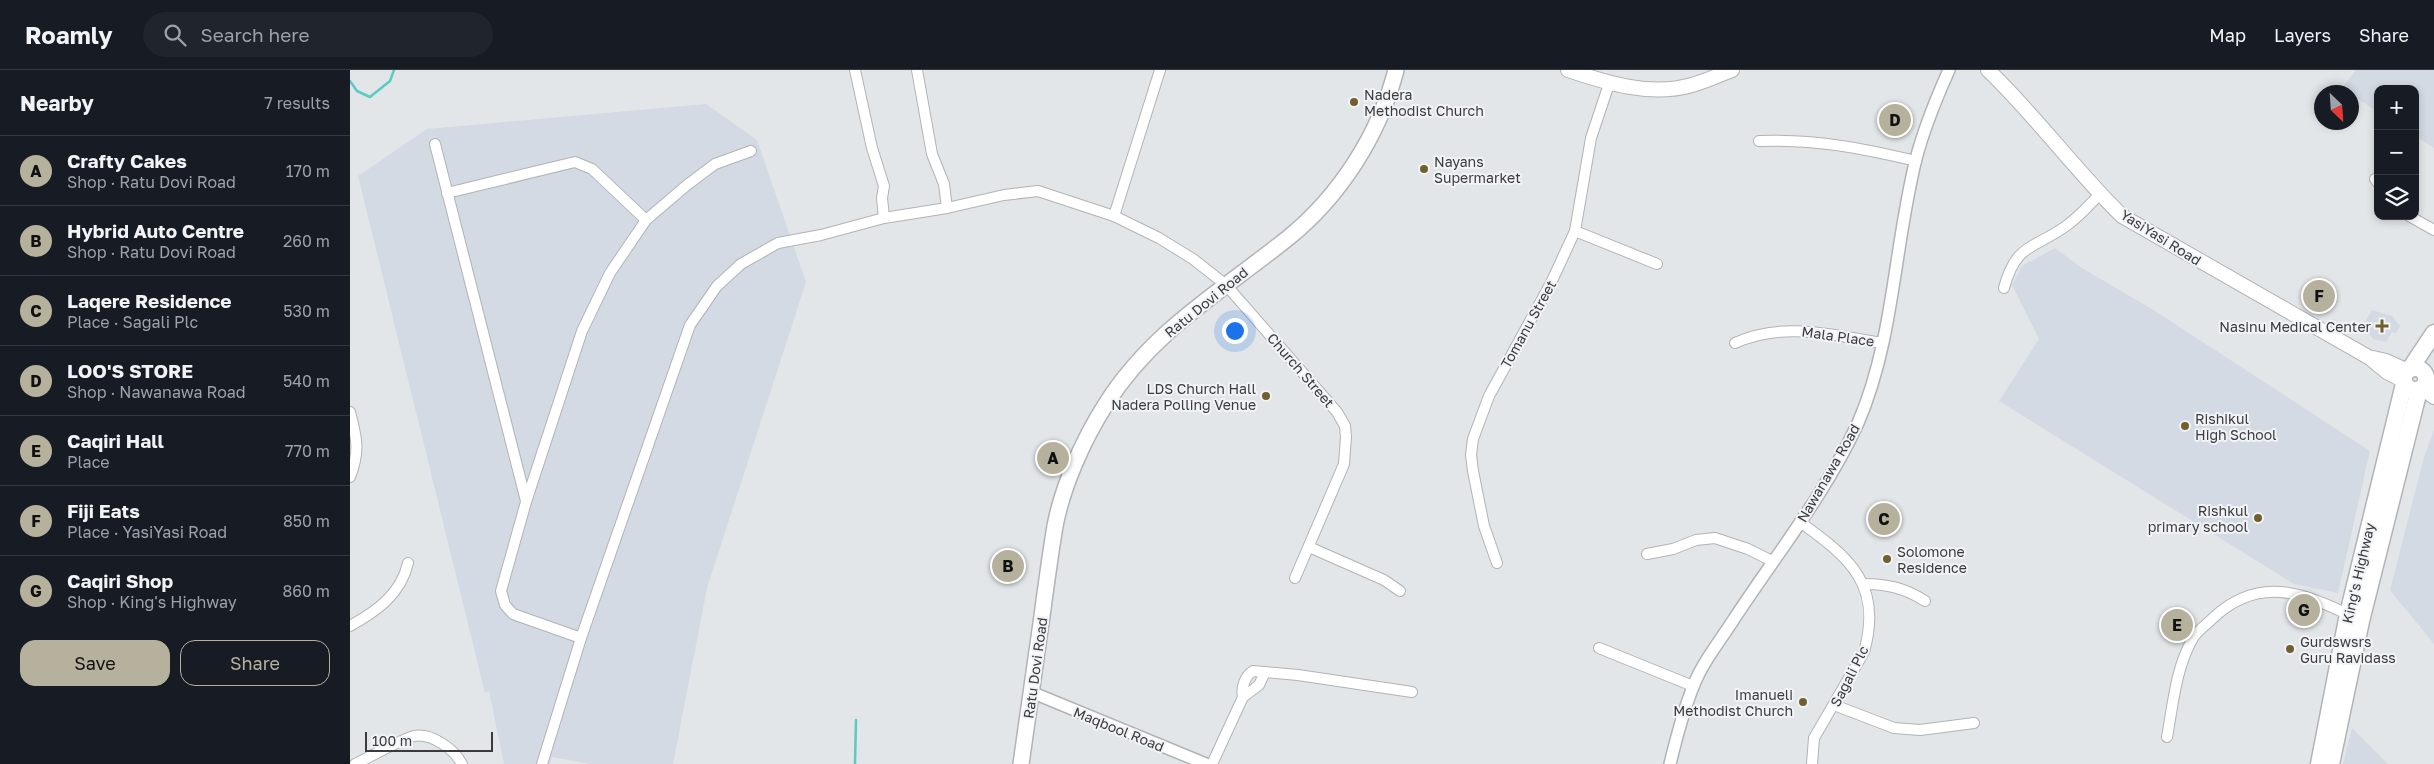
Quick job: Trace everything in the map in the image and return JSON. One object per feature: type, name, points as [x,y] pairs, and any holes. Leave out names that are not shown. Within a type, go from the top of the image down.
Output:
[{"type":"highway","name":"King's Highway","points":[[2319,764],[2355,618],[2434,333]]},
{"type":"highway","name":"King's Highway","points":[[2419,382],[2434,351]]},
{"type":"highway","name":"King's Highway","points":[[2331,764],[2355,618]]},
{"type":"main road","name":"Ratu Dovi Road","points":[[1021,764],[1055,524],[1069,480],[1087,438],[1106,404],[1141,358],[1176,323],[1290,236],[1329,198],[1363,151],[1379,120],[1396,70]]},
{"type":"main road","points":[[1568,70],[1609,84],[1657,90],[1691,85],[1732,70]]},
{"type":"main road","name":"YasiYasi Road","points":[[1988,70],[2007,88],[2100,194],[2122,216],[2370,358],[2387,372],[2419,382]]},
{"type":"street","points":[[855,70],[874,155],[884,186],[882,198],[884,218]]},
{"type":"street","points":[[917,70],[932,154],[944,184],[948,208]]},
{"type":"street","points":[[1114,216],[1160,70]]},
{"type":"street","name":"Nawanawa Road","points":[[1670,764],[1693,686],[1772,561],[1800,522],[1839,458],[1858,422],[1882,343],[1916,161],[1926,124],[1948,70]]},
{"type":"street","name":"Tomanu Street","points":[[1497,563],[1484,526],[1473,471],[1471,455],[1473,439],[1489,396],[1551,283],[1575,231],[1592,138],[1609,84]]},
{"type":"street","points":[[1759,141],[1786,140],[1847,145],[1916,161]]},
{"type":"street","points":[[435,144],[526,502]]},
{"type":"street","points":[[581,638],[513,614],[504,605],[501,591],[526,502],[582,331],[610,273],[646,220],[715,164],[751,151]]},
{"type":"street","points":[[447,193],[575,162],[592,169],[646,220]]},
{"type":"street","name":"Church Street","points":[[542,764],[581,638],[690,325],[717,286],[741,264],[778,244],[821,235],[884,218],[948,208],[1004,195],[1038,191],[1114,216],[1159,238],[1193,259],[1226,285],[1330,400],[1344,426],[1346,437],[1344,464],[1295,578]]},
{"type":"street","points":[[2004,288],[2014,260],[2032,245],[2065,227],[2100,194]]},
{"type":"street","points":[[2416,220],[2434,230]]},
{"type":"street","points":[[1575,231],[1657,264]]},
{"type":"street","name":"Mala Place","points":[[1735,343],[1751,336],[1789,330],[1816,332],[1882,343]]},
{"type":"street","points":[[350,412],[357,437],[357,460],[350,477]]},
{"type":"street","name":"Sagali Plc","points":[[1800,522],[1847,558],[1864,584],[1869,602],[1868,636],[1864,652],[1814,738],[1812,764]]},
{"type":"street","points":[[1647,554],[1673,550],[1696,540],[1715,538],[1748,549],[1772,561]]},
{"type":"street","points":[[1309,547],[1384,580],[1400,591]]},
{"type":"street","points":[[350,626],[372,614],[390,598],[405,577],[408,562]]},
{"type":"street","points":[[1864,584],[1882,584],[1900,588],[1925,601]]},
{"type":"street","points":[[2167,737],[2180,668],[2194,637],[2220,611],[2247,596],[2262,592],[2285,591],[2307,596],[2355,618]]},
{"type":"street","points":[[1599,648],[1693,686]]},
{"type":"street","points":[[1243,697],[1242,687],[1250,672],[1256,670],[1412,692]]},
{"type":"street","points":[[1212,764],[1243,697],[1259,685],[1265,672]]},
{"type":"street","name":"Maqbool Road","points":[[1031,692],[1206,764]]},
{"type":"street","points":[[1834,705],[1894,728],[1920,730],[1974,723]]},
{"type":"street","points":[[355,764],[415,736],[438,740],[458,756],[462,764]]},
{"type":"shaded area","points":[[2356,70],[2434,70],[2434,148],[2419,139],[2419,85],[2374,85],[2374,109],[2359,100],[2359,85],[2344,85]]},
{"type":"shaded area","points":[[706,104],[757,140],[806,282],[707,588],[673,764],[590,764],[552,757],[550,764],[504,764],[489,691],[485,693],[358,176],[427,129]]},
{"type":"shaded area","name":"Rishikul High School","points":[[2055,248],[2082,268],[2155,311],[2370,451],[2338,593],[2294,584],[1999,401],[2039,339],[2012,285],[2022,266]]},
{"type":"shaded area","name":"Nasinu Medical Center","points":[[2372,310],[2392,316],[2400,326],[2396,333],[2392,332],[2386,342],[2373,339],[2363,326]]},
{"type":"shaded area","points":[[2434,430],[2434,644],[2390,590],[2424,457]]},
{"type":"shaded area","points":[[2352,728],[2388,764],[2343,764]]},
{"type":"waterway","points":[[350,81],[357,91],[370,97],[390,81],[394,70]]},
{"type":"waterway","points":[[855,764],[856,720]]},
{"type":"place","name":"Nadera Methodist Church","points":[[1354,102]]},
{"type":"place","name":"LOO'S STORE","points":[[1895,120]]},
{"type":"place","name":"Nayans Supermarket","points":[[1424,169]]},
{"type":"place","name":"Fiji Eats","points":[[2319,296]]},
{"type":"place","name":"Nasinu Medical Center","points":[[2382,326]]},
{"type":"place","name":"LDS Church Hall Nadera Polling Venue","points":[[1266,396]]},
{"type":"place","name":"Rishikul High School","points":[[2185,426]]},
{"type":"place","name":"Crafty Cakes","points":[[1053,458]]},
{"type":"place","name":"Rishkul primary school","points":[[2258,518]]},
{"type":"place","name":"Laqere Residence","points":[[1884,519]]},
{"type":"place","name":"Solomone Residence","points":[[1887,559]]},
{"type":"place","name":"Hybrid Auto Centre","points":[[1008,566]]},
{"type":"place","name":"Caqiri Shop","points":[[2304,610]]},
{"type":"place","name":"Caqiri Hall","points":[[2177,625]]},
{"type":"place","name":"Gurdswsrs Guru Ravidass","points":[[2290,649]]},
{"type":"place","name":"Imanueli Methodist Church","points":[[1803,702]]}]
